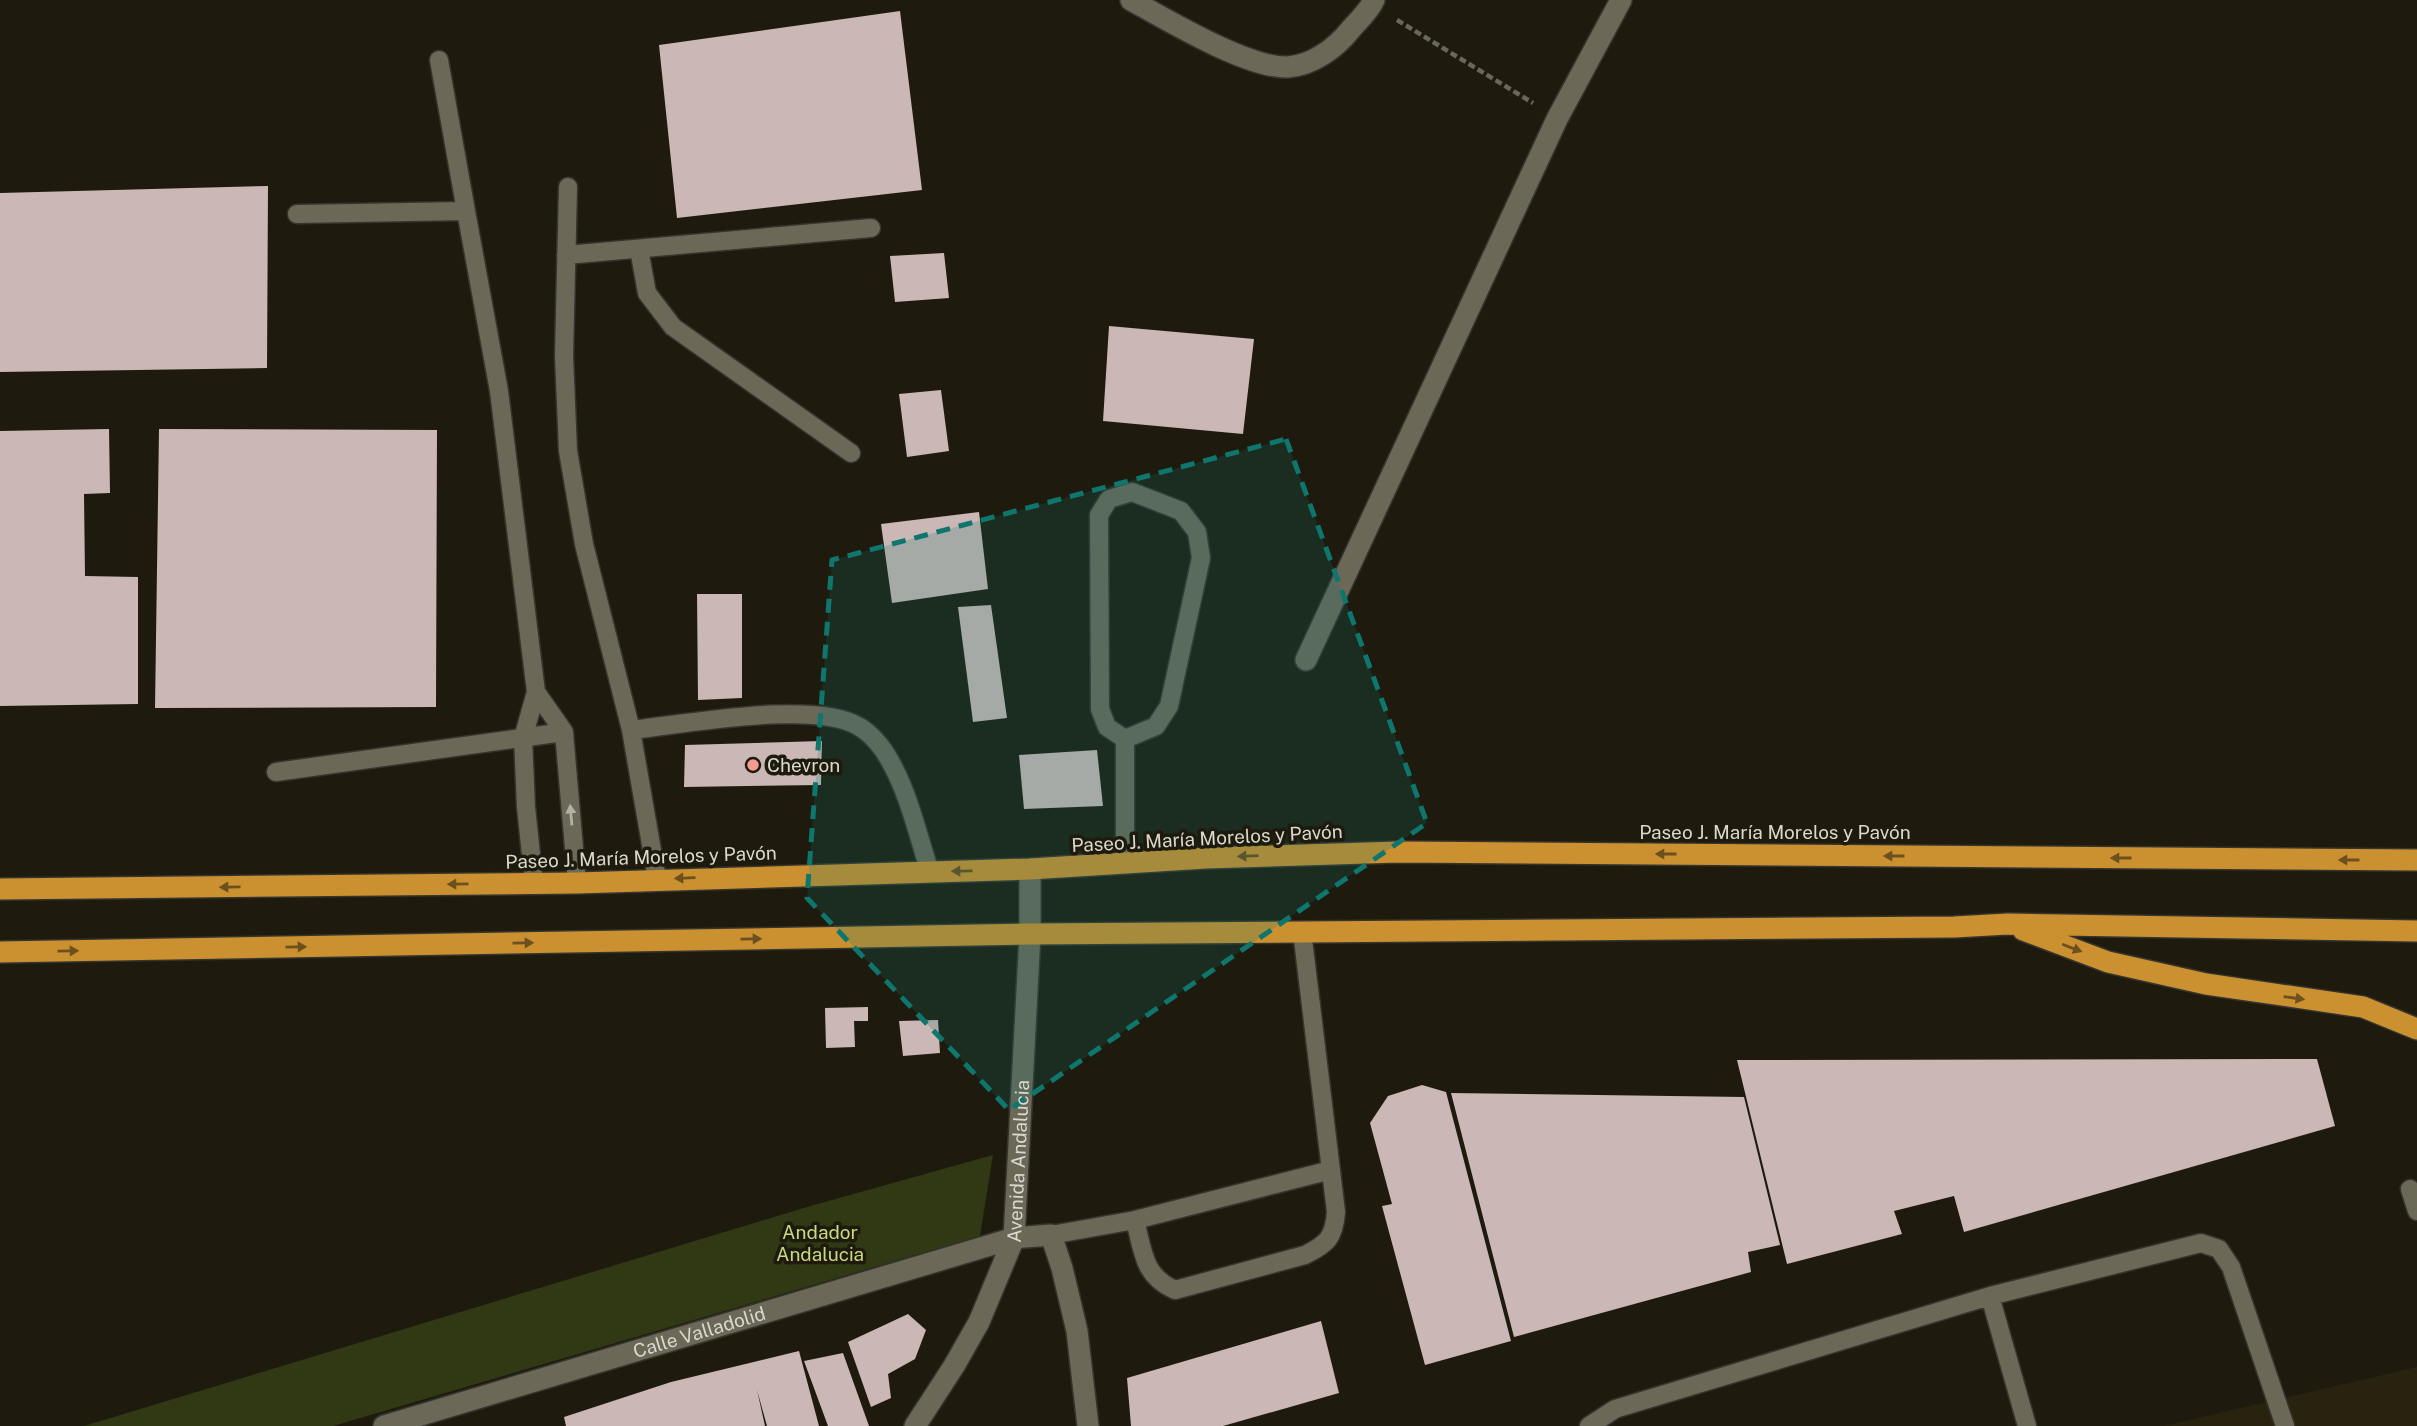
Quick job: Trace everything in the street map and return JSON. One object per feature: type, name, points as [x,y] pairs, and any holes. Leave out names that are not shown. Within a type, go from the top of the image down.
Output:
[{"type":"highway","name":"Paseo J. María Morelos y Pavón","points":[[0,890],[577,883],[1030,869],[1206,858],[1399,852],[2417,860]]},
{"type":"highway","points":[[0,952],[1030,934],[1940,927],[2008,924],[2417,931]]},
{"type":"highway","points":[[2008,924],[2108,962],[2206,984],[2362,1007],[2417,1029]]},
{"type":"street","points":[[1131,0],[1194,35],[1243,56],[1268,66],[1290,67],[1313,60],[1339,44],[1374,2]]},
{"type":"street","points":[[1306,660],[1557,118],[1621,0]]},
{"type":"street","name":"Avenida Andalucia","points":[[915,1426],[979,1322],[1014,1238],[1030,934],[1030,869]]},
{"type":"street","points":[[1051,1235],[1077,1331],[1088,1426]]},
{"type":"street","name":"Calle Valladolid","points":[[384,1426],[1014,1238],[1051,1235]]},
{"type":"lane","points":[[439,60],[499,391],[536,692],[523,738],[526,807],[534,883]]},
{"type":"lane","points":[[568,187],[564,356],[568,451],[584,544],[631,730],[657,879]]},
{"type":"lane","points":[[297,214],[466,211]]},
{"type":"lane","points":[[566,255],[871,228]]},
{"type":"lane","points":[[639,249],[647,293],[673,327],[851,453]]},
{"type":"lane","points":[[1132,492],[1181,511],[1197,532],[1201,558],[1169,706],[1156,726],[1125,739],[1107,727],[1100,709],[1099,515],[1109,499],[1132,492]]},
{"type":"lane","points":[[536,692],[564,732],[577,883]]},
{"type":"lane","points":[[631,730],[758,715],[816,714],[859,726],[876,742],[890,761],[930,872]]},
{"type":"lane","points":[[276,772],[564,732]]},
{"type":"lane","points":[[1125,739],[1125,863]]},
{"type":"lane","points":[[1135,1220],[1147,1266],[1160,1284],[1175,1290],[1305,1255],[1322,1246],[1335,1231],[1336,1212],[1302,931]]},
{"type":"lane","points":[[1051,1235],[1135,1220],[1331,1170]]},
{"type":"lane","points":[[2410,1189],[2417,1211]]},
{"type":"lane","points":[[1590,1426],[1615,1409],[1990,1296],[2201,1243],[2219,1249],[2231,1267],[2285,1426]]},
{"type":"lane","points":[[1990,1296],[2027,1426]]},
{"type":"path","points":[[1374,2],[1557,118]]},
{"type":"highlighted area","points":[[1286,439],[1427,823],[1009,1110],[807,898],[832,560]]},
{"type":"shaded area","points":[[2417,1367],[2417,1426],[2164,1426]]},
{"type":"green space","name":"Andador Andalucia","points":[[993,1155],[980,1236],[333,1426],[84,1426],[807,1207]]},
{"type":"building","points":[[900,11],[922,190],[677,218],[659,45]]},
{"type":"building","points":[[268,186],[267,368],[0,372],[0,193]]},
{"type":"building","points":[[944,253],[949,298],[895,302],[890,256]]},
{"type":"building","points":[[1109,326],[1254,339],[1243,434],[1103,421]]},
{"type":"building","points":[[941,390],[949,451],[907,457],[899,394]]},
{"type":"building","points":[[109,429],[110,493],[84,494],[85,576],[138,577],[138,704],[0,706],[0,431]]},
{"type":"building","points":[[159,429],[437,430],[436,707],[155,708]]},
{"type":"building","points":[[979,512],[988,589],[892,603],[881,524]]},
{"type":"building","points":[[697,594],[742,594],[742,698],[698,700]]},
{"type":"building","points":[[991,605],[1007,718],[973,722],[958,607]]},
{"type":"building","name":"Chevron","points":[[822,741],[821,785],[684,787],[685,745]]},
{"type":"building","points":[[1097,750],[1103,806],[1024,809],[1019,755]]},
{"type":"building","points":[[868,1007],[868,1021],[854,1021],[855,1047],[826,1048],[825,1008]]},
{"type":"building","points":[[938,1020],[940,1053],[903,1056],[899,1021]]},
{"type":"building","points":[[2317,1059],[2335,1126],[1964,1232],[1954,1196],[1894,1211],[1902,1234],[1787,1264],[1737,1060]]},
{"type":"building","points":[[1422,1085],[1446,1092],[1511,1341],[1425,1365],[1382,1206],[1392,1204],[1370,1123],[1388,1096]]},
{"type":"building","points":[[1451,1093],[1744,1097],[1780,1245],[1748,1252],[1751,1272],[1514,1337]]},
{"type":"building","points":[[908,1314],[926,1330],[915,1359],[888,1374],[891,1398],[871,1407],[848,1342]]},
{"type":"building","points":[[1321,1321],[1339,1393],[1223,1426],[1131,1426],[1127,1378]]},
{"type":"building","points":[[799,1351],[819,1426],[767,1426],[757,1390],[765,1426],[566,1426],[564,1417],[671,1382]]},
{"type":"building","points":[[843,1353],[869,1426],[828,1426],[804,1361]]},
{"type":"place","name":"Chevron","points":[[753,765]]}]
